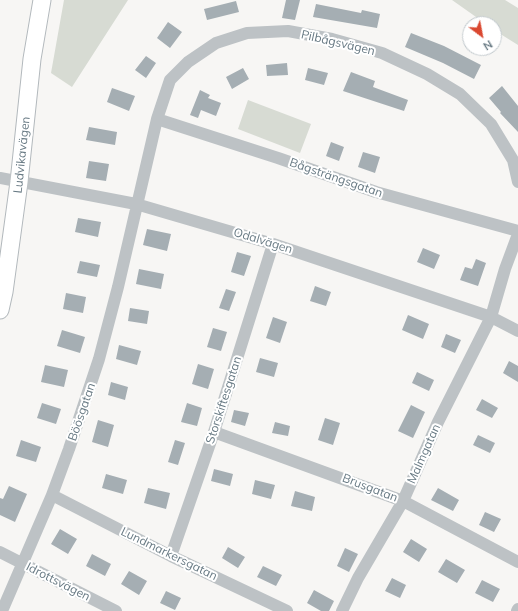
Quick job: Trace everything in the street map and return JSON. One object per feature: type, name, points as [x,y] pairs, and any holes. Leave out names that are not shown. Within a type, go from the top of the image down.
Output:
[{"type":"street","name":"Ludvikavägen","points":[[0,310],[4,292],[19,182],[32,59],[42,0]]},
{"type":"street","name":"Pilbågsvägen","points":[[136,204],[157,119],[170,80],[188,62],[216,43],[247,33],[288,31],[332,39],[382,53],[427,74],[460,94],[491,124],[513,160],[518,182]]},
{"type":"street","name":"Bågsträngsgatan","points":[[157,119],[278,158],[376,192],[518,233]]},
{"type":"street","name":"Odalvägen","points":[[0,178],[136,204],[274,244],[491,317],[518,330]]},
{"type":"street","name":"Böösgatan","points":[[2,611],[52,496],[99,360],[118,287],[136,204]]},
{"type":"street","points":[[491,317],[505,269],[518,233]]},
{"type":"street","name":"Storskiftesgatan","points":[[171,556],[214,432],[274,244]]},
{"type":"street","name":"Malmgatan","points":[[342,611],[358,578],[404,501],[438,422],[491,317]]},
{"type":"street","name":"Brusgatan","points":[[214,432],[404,501],[518,562]]},
{"type":"street","name":"Lundmarkersgatan","points":[[52,496],[171,556],[287,611]]},
{"type":"street","name":"Idrottsvägen","points":[[0,552],[116,611]]},
{"type":"shaded area","points":[[64,0],[128,0],[72,87],[51,73]]},
{"type":"shaded area","points":[[452,0],[505,0],[518,8],[518,45],[502,35],[502,16],[475,16]]},
{"type":"shaded area","points":[[248,100],[311,124],[300,153],[238,129]]},
{"type":"building","points":[[286,0],[300,0],[295,20],[282,18]]},
{"type":"building","points":[[236,1],[239,12],[207,20],[204,9]]},
{"type":"building","points":[[316,4],[361,13],[362,10],[380,14],[377,28],[313,17]]},
{"type":"building","points":[[168,22],[182,32],[170,48],[157,38]]},
{"type":"building","points":[[411,33],[444,46],[481,65],[474,79],[443,63],[405,47]]},
{"type":"building","points":[[146,56],[156,63],[146,78],[135,70]]},
{"type":"building","points":[[287,63],[288,75],[267,76],[266,65]]},
{"type":"building","points":[[243,68],[249,79],[232,89],[226,77]]},
{"type":"building","points":[[308,68],[328,73],[324,85],[305,80]]},
{"type":"building","points":[[351,72],[375,81],[373,87],[408,100],[404,111],[343,91]]},
{"type":"building","points":[[502,86],[518,106],[518,132],[500,113],[501,112],[489,98]]},
{"type":"building","points":[[112,88],[135,96],[129,111],[107,102]]},
{"type":"building","points":[[200,90],[210,95],[208,98],[221,103],[216,116],[201,110],[198,118],[190,115]]},
{"type":"building","points":[[89,127],[117,132],[115,145],[86,140]]},
{"type":"building","points":[[331,142],[344,147],[339,161],[326,156]]},
{"type":"building","points":[[363,152],[380,157],[375,173],[358,167]]},
{"type":"building","points":[[89,161],[109,164],[106,181],[86,178]]},
{"type":"building","points":[[78,218],[101,222],[98,237],[75,232]]},
{"type":"building","points":[[147,229],[171,234],[167,251],[143,245]]},
{"type":"building","points":[[423,248],[440,255],[434,269],[417,262]]},
{"type":"building","points":[[237,252],[251,256],[244,276],[231,272]]},
{"type":"building","points":[[476,259],[486,263],[478,286],[460,280],[465,267],[472,269]]},
{"type":"building","points":[[80,261],[100,265],[97,277],[77,273]]},
{"type":"building","points":[[139,269],[164,274],[161,289],[136,284]]},
{"type":"building","points":[[315,286],[331,292],[326,306],[310,301]]},
{"type":"building","points":[[226,289],[236,292],[229,311],[219,308]]},
{"type":"building","points":[[66,293],[86,297],[83,313],[63,309]]},
{"type":"building","points":[[130,308],[149,311],[147,324],[128,321]]},
{"type":"building","points":[[408,315],[429,324],[423,339],[402,330]]},
{"type":"building","points":[[273,317],[287,322],[280,343],[266,338]]},
{"type":"building","points":[[213,328],[227,332],[221,351],[207,347]]},
{"type":"building","points":[[62,330],[85,337],[80,353],[57,346]]},
{"type":"building","points":[[446,334],[461,340],[455,353],[441,347]]},
{"type":"building","points":[[119,345],[141,351],[137,365],[116,359]]},
{"type":"building","points":[[260,358],[278,363],[274,377],[256,372]]},
{"type":"building","points":[[509,361],[518,366],[518,382],[503,373]]},
{"type":"building","points":[[198,364],[214,369],[208,389],[192,384]]},
{"type":"building","points":[[45,365],[68,370],[64,387],[41,382]]},
{"type":"building","points":[[417,372],[434,380],[429,391],[412,383]]},
{"type":"building","points":[[111,382],[128,387],[125,400],[108,395]]},
{"type":"building","points":[[482,399],[498,408],[492,418],[476,410]]},
{"type":"building","points":[[42,403],[61,409],[56,424],[37,418]]},
{"type":"building","points":[[187,403],[202,408],[197,426],[181,422]]},
{"type":"building","points":[[411,405],[425,412],[413,438],[398,431]]},
{"type":"building","points":[[234,410],[249,413],[245,426],[231,422]]},
{"type":"building","points":[[325,418],[340,423],[333,445],[318,440]]},
{"type":"building","points":[[98,420],[114,425],[108,447],[92,442]]},
{"type":"building","points":[[275,422],[290,426],[288,436],[272,433]]},
{"type":"building","points":[[478,435],[495,443],[490,453],[473,445]]},
{"type":"building","points":[[21,440],[41,447],[36,462],[16,456]]},
{"type":"building","points":[[175,440],[185,443],[178,465],[168,462]]},
{"type":"building","points":[[214,469],[233,474],[230,486],[211,481]]},
{"type":"building","points":[[106,474],[127,480],[123,494],[102,488]]},
{"type":"building","points":[[255,480],[275,485],[271,499],[252,494]]},
{"type":"building","points":[[9,486],[27,494],[15,522],[0,515],[0,498],[3,499]]},
{"type":"building","points":[[148,488],[170,493],[166,509],[144,503]]},
{"type":"building","points":[[438,488],[459,500],[453,511],[431,500]]},
{"type":"building","points":[[295,491],[315,497],[312,511],[291,506]]},
{"type":"building","points":[[485,512],[501,519],[494,532],[479,525]]},
{"type":"building","points":[[60,529],[77,539],[68,554],[51,544]]},
{"type":"building","points":[[411,539],[427,549],[419,562],[403,552]]},
{"type":"building","points":[[228,547],[245,557],[238,568],[222,558]]},
{"type":"building","points":[[345,548],[358,554],[349,572],[337,566]]},
{"type":"building","points":[[92,554],[111,564],[105,576],[86,566]]},
{"type":"building","points":[[446,559],[465,570],[457,583],[438,572]]},
{"type":"building","points":[[263,566],[282,575],[276,586],[257,577]]},
{"type":"building","points":[[129,571],[147,581],[139,595],[121,584]]},
{"type":"building","points":[[392,578],[406,585],[400,598],[385,591]]},
{"type":"building","points":[[482,580],[500,589],[493,602],[475,593]]},
{"type":"building","points":[[314,590],[334,601],[329,611],[321,611],[307,603]]},
{"type":"building","points":[[166,591],[181,598],[175,610],[160,603]]}]
